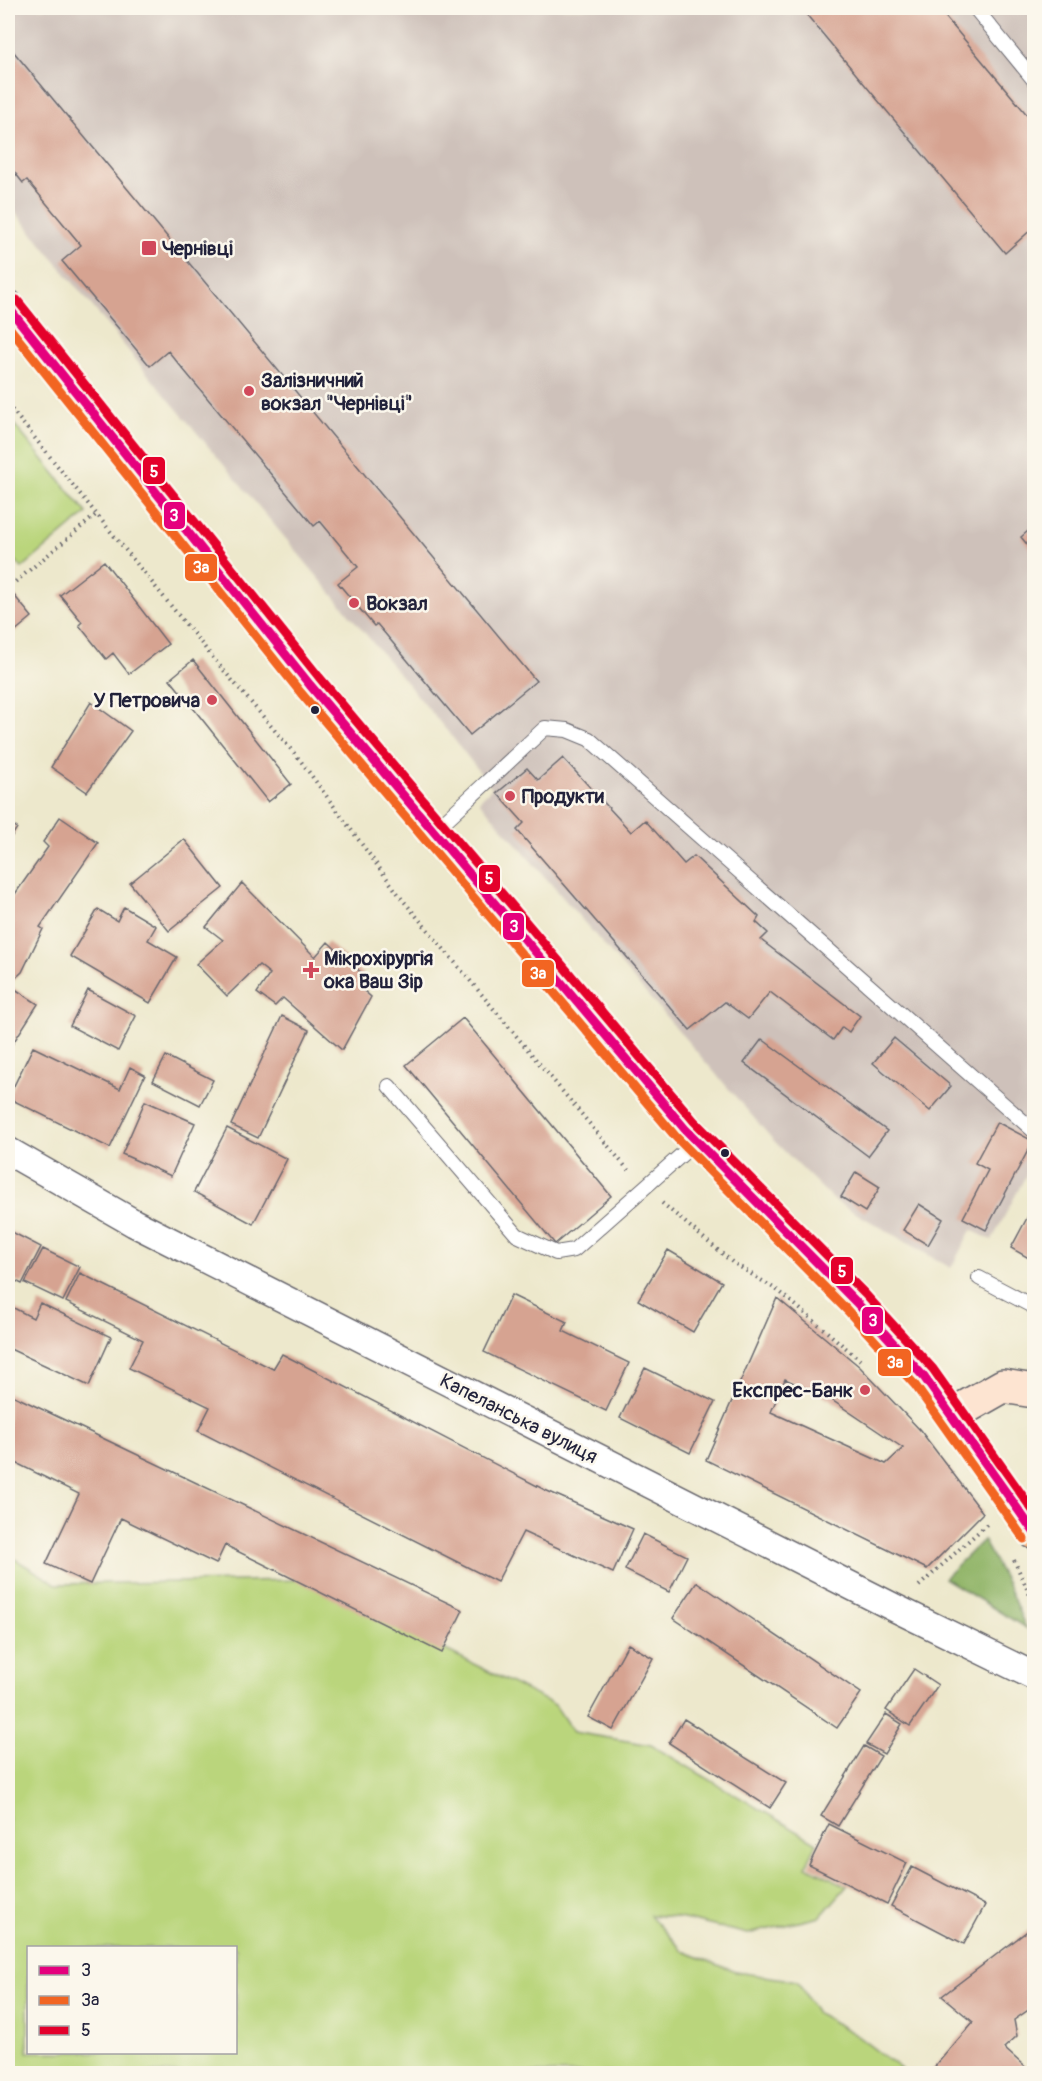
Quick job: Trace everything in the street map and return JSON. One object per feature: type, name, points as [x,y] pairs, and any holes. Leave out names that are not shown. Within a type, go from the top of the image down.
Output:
[{"type":"main road","points":[[8,307],[310,685],[696,1142],[856,1302],[924,1377],[952,1415],[1022,1541]]},
{"type":"street","name":"Капеланська вулиця","points":[[8,1151],[134,1223],[893,1607],[1035,1676]]},
{"type":"street","points":[[952,1415],[1002,1386],[1035,1391]]},
{"type":"lane","points":[[975,8],[1035,80]]},
{"type":"lane","points":[[434,831],[545,728],[567,730],[589,739],[1035,1131]]},
{"type":"lane","points":[[389,1086],[516,1235],[556,1253],[574,1250],[696,1142]]},
{"type":"lane","points":[[979,1278],[1035,1307]]},
{"type":"path","points":[[8,405],[300,760],[402,899],[644,1188],[732,1262],[780,1292],[867,1366]]},
{"type":"path","points":[[8,575],[14,583],[97,514]]},
{"type":"path","points":[[935,1573],[994,1518]]},
{"type":"path","points":[[1022,1541],[1035,1604]]},
{"type":"shaded area","points":[[8,8],[1034,8],[1034,1160],[992,1240],[971,1230],[951,1268],[835,1201],[774,1141],[479,801],[492,788],[453,738],[150,377],[8,203]]},
{"type":"green space","points":[[8,417],[87,513],[22,568],[8,552]]},
{"type":"green space","points":[[983,1540],[1007,1584],[1026,1628],[944,1578]]},
{"type":"green space","points":[[8,1555],[56,1584],[307,1580],[555,1705],[573,1732],[651,1745],[817,1843],[806,1866],[847,1886],[820,1917],[748,1934],[675,1917],[650,1915],[683,1951],[736,1972],[797,1981],[817,2013],[853,2033],[906,2073],[8,2073]]},
{"type":"building","points":[[801,8],[938,8],[1034,123],[1034,227],[1005,253]]},
{"type":"building","name":"Залізничний вокзал \"Чернівці\"","points":[[8,45],[536,681],[470,735],[377,624],[374,626],[338,583],[358,567],[320,521],[314,526],[168,351],[150,366],[62,261],[81,245],[27,180],[23,183],[8,164]]},
{"type":"building","points":[[1034,526],[1034,553],[1021,537]]},
{"type":"building","points":[[104,561],[168,644],[129,674],[113,653],[106,659],[79,625],[82,622],[60,595]]},
{"type":"building","points":[[8,588],[32,617],[8,637]]},
{"type":"building","points":[[193,660],[291,784],[268,802],[170,679]]},
{"type":"building","points":[[91,702],[131,731],[87,792],[51,767]]},
{"type":"building","points":[[563,758],[631,832],[645,820],[684,864],[694,856],[759,917],[756,922],[768,933],[761,940],[860,1016],[849,1032],[842,1027],[833,1040],[770,992],[748,1019],[725,1002],[690,1030],[517,830],[524,823],[497,793],[527,768],[538,780]]},
{"type":"building","points":[[60,817],[98,843],[40,927],[43,929],[22,972],[8,985],[8,904],[48,847],[43,842]]},
{"type":"building","points":[[8,821],[17,828],[8,842]]},
{"type":"building","points":[[184,839],[223,888],[169,931],[130,883]]},
{"type":"building","name":"Мікрохірургія ока Ваш Зір","points":[[242,883],[315,957],[328,942],[369,980],[363,990],[371,997],[342,1050],[283,998],[275,1006],[257,993],[270,974],[259,965],[227,996],[196,964],[223,940],[206,927]]},
{"type":"building","points":[[124,907],[156,926],[148,940],[177,957],[150,1003],[70,956],[98,909],[117,921]]},
{"type":"building","points":[[9,985],[38,1004],[8,1051],[8,988]]},
{"type":"building","points":[[88,990],[136,1016],[118,1051],[70,1026]]},
{"type":"building","points":[[282,1016],[309,1030],[258,1138],[231,1125]]},
{"type":"building","points":[[463,1018],[611,1196],[555,1244],[406,1065]]},
{"type":"building","points":[[894,1038],[951,1086],[930,1111],[873,1063]]},
{"type":"building","points":[[762,1039],[887,1131],[868,1156],[744,1063]]},
{"type":"building","points":[[33,1047],[120,1089],[130,1067],[145,1075],[110,1148],[8,1098]]},
{"type":"building","points":[[166,1056],[213,1080],[200,1105],[153,1081]]},
{"type":"building","points":[[145,1101],[195,1123],[171,1176],[122,1154]]},
{"type":"building","points":[[997,1122],[1033,1141],[986,1230],[963,1218],[988,1170],[975,1163]]},
{"type":"building","points":[[227,1128],[287,1159],[253,1224],[194,1192]]},
{"type":"building","points":[[856,1172],[880,1187],[865,1212],[841,1197]]},
{"type":"building","points":[[919,1204],[943,1219],[928,1245],[903,1230]]},
{"type":"building","points":[[1034,1205],[1034,1261],[1011,1248]]},
{"type":"building","points":[[8,1230],[41,1247],[22,1284],[8,1277]]},
{"type":"building","points":[[43,1249],[80,1267],[63,1301],[25,1283]]},
{"type":"building","points":[[668,1250],[722,1282],[693,1332],[638,1300]]},
{"type":"building","points":[[80,1273],[273,1369],[282,1354],[545,1490],[633,1529],[613,1573],[523,1532],[497,1582],[198,1431],[210,1407],[129,1368],[143,1340],[66,1302]]},
{"type":"building","points":[[511,1295],[567,1322],[563,1331],[629,1363],[606,1411],[484,1352]]},
{"type":"building","points":[[777,1298],[860,1367],[920,1430],[983,1513],[927,1569],[706,1460]],"holes":[[[785,1379],[830,1399],[903,1448],[886,1464],[771,1412]]]},
{"type":"building","points":[[40,1303],[111,1337],[89,1386],[8,1348],[8,1305],[33,1318]]},
{"type":"building","points":[[645,1368],[715,1402],[690,1453],[620,1418]]},
{"type":"building","points":[[8,1393],[463,1610],[442,1653],[225,1545],[216,1564],[121,1518],[90,1584],[46,1564],[79,1494],[8,1459]]},
{"type":"building","points":[[643,1534],[687,1556],[669,1592],[625,1570]]},
{"type":"building","points":[[697,1582],[861,1693],[837,1728],[673,1618]]},
{"type":"building","points":[[628,1644],[653,1658],[613,1730],[588,1717]]},
{"type":"building","points":[[914,1669],[938,1685],[910,1726],[886,1710]]},
{"type":"building","points":[[886,1714],[902,1724],[884,1754],[866,1744]]},
{"type":"building","points":[[684,1719],[786,1783],[770,1808],[669,1743]]},
{"type":"building","points":[[864,1746],[881,1756],[838,1826],[821,1816]]},
{"type":"building","points":[[829,1824],[907,1863],[887,1904],[809,1865]]},
{"type":"building","points":[[912,1867],[985,1905],[964,1944],[891,1906]]},
{"type":"building","points":[[1034,1926],[1034,2006],[1014,2020],[1017,2036],[1004,2048],[1033,2074],[933,2074],[931,2071],[973,2022],[942,1996]]},
{"type":"transit line","name":"5","points":[[17,300],[319,677],[694,1121],[865,1294],[933,1369],[1034,1512]]},
{"type":"transit line","name":"3","points":[[8,307],[310,685],[685,1129],[856,1302],[924,1377],[1034,1532]]},
{"type":"transit line","name":"3а","points":[[8,326],[301,693],[676,1137],[847,1310],[915,1385],[1024,1539]]},
{"type":"place","name":"Чернівці","points":[[149,248]]},
{"type":"place","name":"Залізничний вокзал \"Чернівці\"","points":[[249,391]]},
{"type":"place","name":"Вокзал","points":[[354,603]]},
{"type":"place","name":"У Петровича","points":[[212,700]]},
{"type":"place","name":"Продукти","points":[[510,796]]},
{"type":"place","name":"Мікрохірургія ока Ваш Зір","points":[[311,970]]},
{"type":"place","name":"Eкспрес-Банк","points":[[865,1390]]}]
